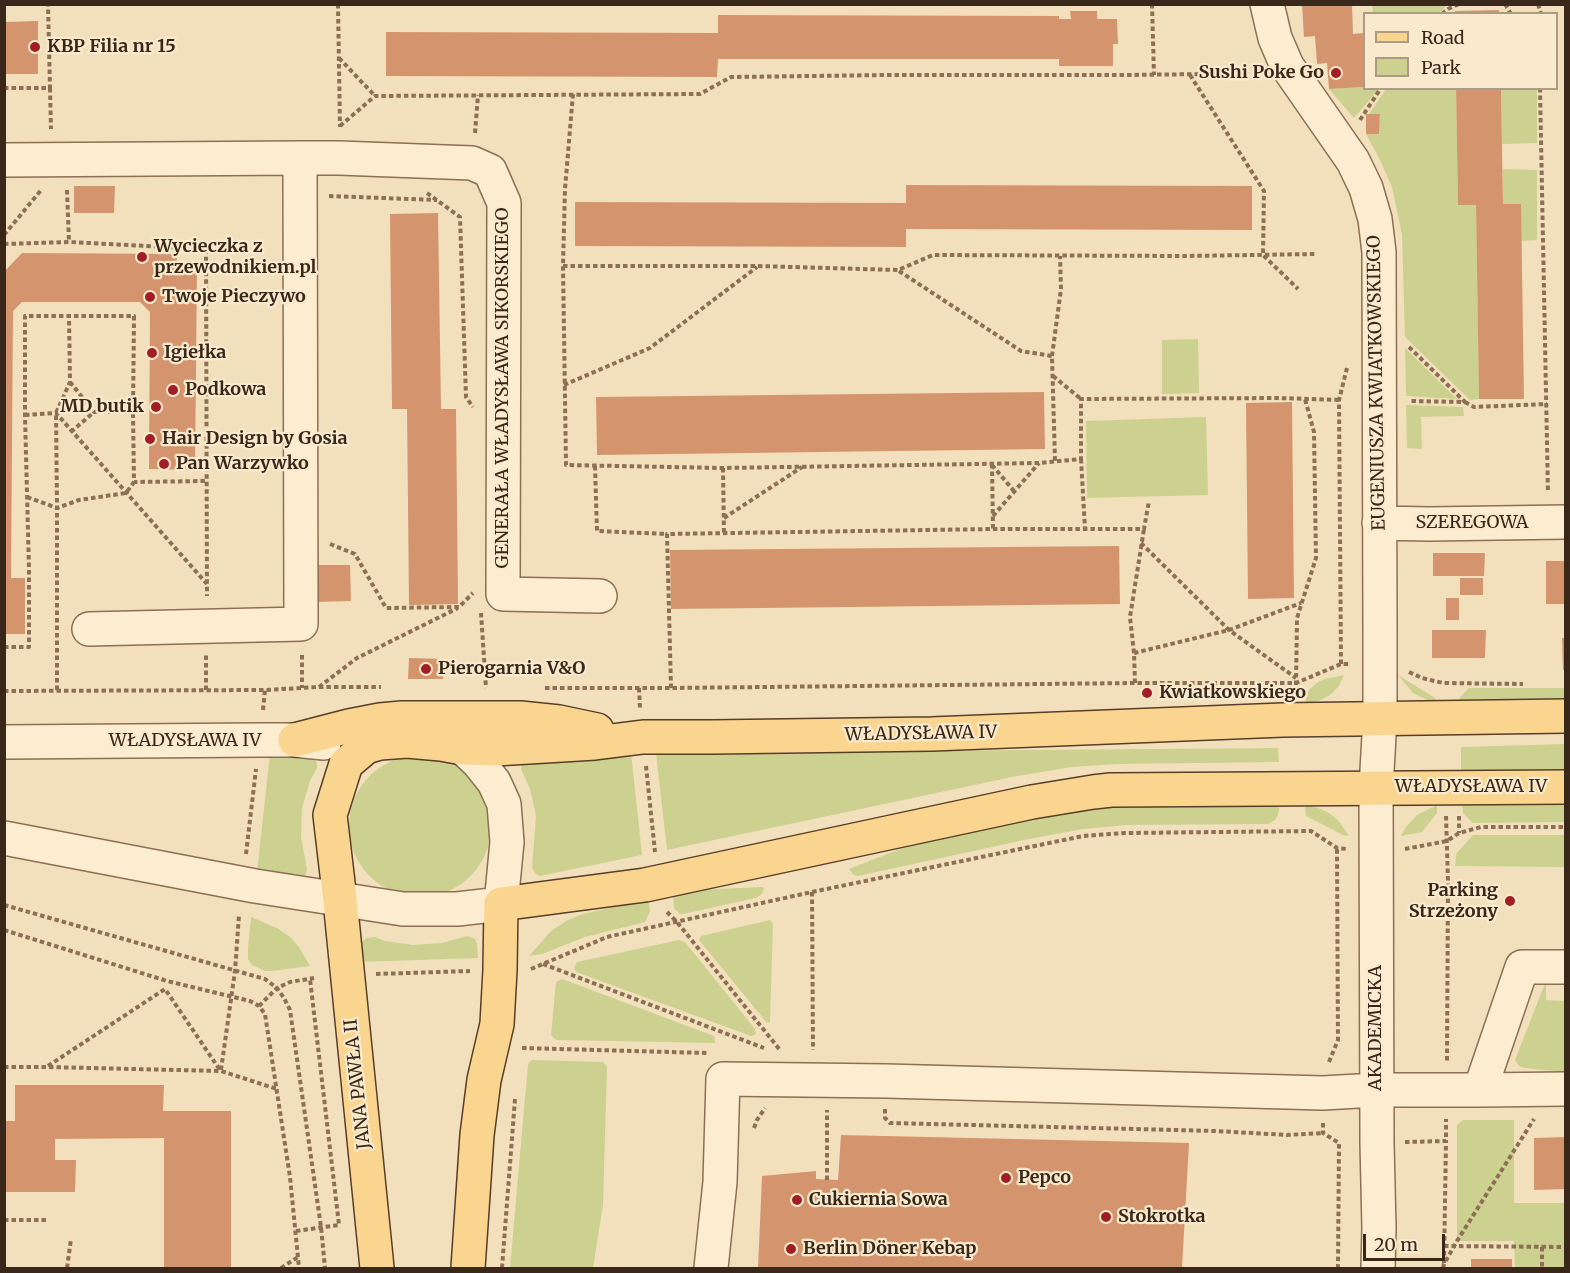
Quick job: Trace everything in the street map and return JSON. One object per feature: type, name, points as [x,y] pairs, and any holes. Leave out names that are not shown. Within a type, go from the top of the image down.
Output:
[{"type":"main road","name":"WŁADYSŁAWA IV","points":[[463,748],[495,749],[595,743],[643,737],[985,732],[1278,720],[1566,716]]},
{"type":"main road","points":[[295,740],[380,720],[420,718],[520,718],[559,722],[643,737]]},
{"type":"main road","points":[[340,900],[330,815],[346,764],[366,747],[380,743],[407,741],[463,748]]},
{"type":"main road","name":"WŁADYSŁAWA IV","points":[[501,904],[645,885],[1020,804],[1083,793],[1111,790],[1566,787]]},
{"type":"main road","name":"JANA PAWŁA II","points":[[340,900],[377,1269]]},
{"type":"main road","points":[[468,1269],[482,1091],[497,1024],[501,904]]},
{"type":"street","name":"EUGENIUSZA KWIATKOWSKIEGO","points":[[1267,4],[1275,38],[1287,66],[1353,161],[1366,188],[1375,219],[1379,252],[1380,718]]},
{"type":"street","name":"GENERAŁA WŁADYSŁAWA SIKORSKIEGO","points":[[4,160],[58,148],[472,163],[490,171],[504,202],[503,594],[600,596]]},
{"type":"street","points":[[89,629],[301,624],[300,158]]},
{"type":"street","name":"SZEREGOWA","points":[[1379,523],[1429,524],[1557,509]]},
{"type":"street","name":"WŁADYSŁAWA IV","points":[[1376,788],[1380,718]]},
{"type":"street","name":"WŁADYSŁAWA IV","points":[[4,742],[295,740],[366,747]]},
{"type":"street","points":[[4,838],[255,886],[403,909],[456,909],[501,904],[507,842],[504,804],[494,782],[463,748]]},
{"type":"street","name":"AKADEMICKA","points":[[1376,788],[1378,1269]]},
{"type":"street","points":[[1480,1090],[1522,967],[1566,967]]},
{"type":"street","points":[[711,1269],[720,1182],[719,1066],[812,1080],[1323,1093],[1376,1090],[1566,1089]]},
{"type":"path","points":[[4,235],[58,148],[50,88],[48,4]]},
{"type":"path","points":[[338,4],[339,158]]},
{"type":"path","points":[[1152,4],[1154,75]]},
{"type":"path","points":[[1444,12],[1459,4]]},
{"type":"path","points":[[339,58],[375,96]]},
{"type":"path","points":[[1190,74],[1263,191],[1263,255],[1298,289]]},
{"type":"path","points":[[340,126],[375,96],[700,94],[730,77],[1211,74]]},
{"type":"path","points":[[4,88],[50,88]]},
{"type":"path","points":[[1355,128],[1380,90]]},
{"type":"path","points":[[1540,90],[1547,404],[1557,509]]},
{"type":"path","points":[[573,94],[565,189],[563,266],[566,465],[723,468],[1039,463],[1081,459]]},
{"type":"path","points":[[476,117],[478,95]]},
{"type":"path","points":[[410,161],[411,181],[459,217],[466,397],[477,414]]},
{"type":"path","points":[[327,196],[437,200]]},
{"type":"path","points":[[4,244],[69,242],[206,249],[207,585],[56,413]]},
{"type":"path","points":[[563,266],[757,266],[898,270],[933,255],[1316,254]]},
{"type":"path","points":[[1055,461],[1052,356],[1061,289],[1060,256]]},
{"type":"path","points":[[564,385],[650,348],[757,266]]},
{"type":"path","points":[[898,270],[1021,351],[1052,356]]},
{"type":"path","points":[[4,647],[28,647],[29,570],[27,497],[25,415],[24,316],[134,316],[134,482],[126,493],[79,500],[57,508],[27,497]]},
{"type":"path","points":[[57,690],[56,413],[70,382],[69,316]]},
{"type":"path","points":[[1406,344],[1465,402],[1474,407],[1547,404]]},
{"type":"path","points":[[545,688],[1296,683],[1341,664],[1340,400],[1350,358]]},
{"type":"path","points":[[1053,376],[1081,399],[1340,400]]},
{"type":"path","points":[[70,382],[94,412]]},
{"type":"path","points":[[1081,399],[1081,459],[1085,529]]},
{"type":"path","points":[[1296,693],[1297,618],[1316,558],[1314,432],[1305,399]]},
{"type":"path","points":[[1409,400],[1465,402]]},
{"type":"path","points":[[71,432],[94,412],[133,412]]},
{"type":"path","points":[[25,415],[56,413]]},
{"type":"path","points":[[993,516],[1039,463]]},
{"type":"path","points":[[992,464],[993,529]]},
{"type":"path","points":[[992,464],[1014,491]]},
{"type":"path","points":[[595,466],[597,531],[667,534],[1144,529]]},
{"type":"path","points":[[724,518],[803,466]]},
{"type":"path","points":[[723,468],[724,533]]},
{"type":"path","points":[[134,482],[206,481]]},
{"type":"path","points":[[1135,683],[1130,617],[1149,501]]},
{"type":"path","points":[[667,534],[671,688]]},
{"type":"path","points":[[326,542],[355,554],[386,608],[459,607]]},
{"type":"path","points":[[1141,543],[1229,630],[1296,678]]},
{"type":"path","points":[[318,687],[357,658],[459,607],[480,587]]},
{"type":"path","points":[[1134,653],[1229,630],[1301,603]]},
{"type":"path","points":[[481,609],[486,688]]},
{"type":"path","points":[[1405,670],[1422,678],[1443,683],[1533,684]]},
{"type":"path","points":[[4,691],[390,687]]},
{"type":"path","points":[[639,688],[655,852]]},
{"type":"path","points":[[263,711],[265,690]]},
{"type":"path","points":[[246,858],[256,766]]},
{"type":"path","points":[[1443,1267],[1447,1090],[1446,812]]},
{"type":"path","points":[[530,969],[607,937],[1083,836],[1125,833],[1311,831],[1337,848],[1398,850],[1447,841],[1459,833],[1481,827],[1566,827]]},
{"type":"path","points":[[812,892],[812,1080],[827,1098],[827,1180]]},
{"type":"path","points":[[4,905],[265,979],[277,988],[290,1010],[325,1269]]},
{"type":"path","points":[[221,1071],[232,997],[239,915]]},
{"type":"path","points":[[677,921],[784,1055]]},
{"type":"path","points":[[4,930],[167,981],[250,1001],[259,1006],[265,1014],[277,1089],[290,1177],[299,1269]]},
{"type":"path","points":[[543,964],[784,1055]]},
{"type":"path","points":[[370,974],[477,970]]},
{"type":"path","points":[[259,1006],[277,988],[290,982],[312,978],[339,1225],[296,1231]]},
{"type":"path","points":[[46,1067],[165,989],[167,981]]},
{"type":"path","points":[[165,989],[221,1071]]},
{"type":"path","points":[[518,1048],[719,1066]]},
{"type":"path","points":[[772,1055],[784,1055]]},
{"type":"path","points":[[4,1067],[221,1071],[277,1089]]},
{"type":"path","points":[[502,1269],[515,1094]]},
{"type":"path","points":[[885,1099],[885,1118],[890,1123],[1216,1131],[1287,1135],[1323,1133]]},
{"type":"path","points":[[753,1130],[765,1108],[770,1106]]},
{"type":"path","points":[[1443,1267],[1539,1111]]},
{"type":"path","points":[[1339,1143],[1446,1141]]},
{"type":"path","points":[[4,1220],[46,1220]]},
{"type":"path","points":[[67,1269],[71,1239]]},
{"type":"path","points":[[1444,1246],[1566,1247]]},
{"type":"path","points":[[1542,1247],[1542,1269]]},
{"type":"path","points":[[282,1269],[298,1257]]},
{"type":"green space","points":[[1372,4],[1447,5],[1440,12],[1373,12]]},
{"type":"green space","points":[[1363,87],[1363,90],[1378,90],[1354,118],[1329,89]]},
{"type":"green space","points":[[1385,90],[1456,90],[1458,205],[1476,205],[1479,399],[1470,400],[1405,337],[1402,235],[1392,187],[1366,134],[1379,134],[1380,114],[1369,114]]},
{"type":"green space","points":[[1501,90],[1537,90],[1537,143],[1502,144]]},
{"type":"green space","points":[[1503,169],[1537,170],[1537,240],[1521,241],[1503,204]]},
{"type":"green space","points":[[1198,339],[1199,393],[1162,394],[1162,340]]},
{"type":"green space","points":[[1405,348],[1457,399],[1406,396]]},
{"type":"green space","points":[[1406,405],[1463,407],[1464,416],[1421,417],[1422,449],[1407,448]]},
{"type":"green space","points":[[1206,417],[1208,495],[1087,498],[1086,421]]},
{"type":"green space","points":[[1344,675],[1339,686],[1330,695],[1305,704],[1307,693],[1318,682]]},
{"type":"green space","points":[[1398,675],[1435,698],[1435,704],[1413,693]]},
{"type":"green space","points":[[1469,688],[1565,688],[1565,702],[1460,703],[1460,697]]},
{"type":"green space","points":[[1565,744],[1565,772],[1461,773],[1461,747]]},
{"type":"green space","points":[[1278,748],[1279,762],[1118,764],[1072,767],[1012,777],[667,850],[656,753]]},
{"type":"green space","points":[[631,753],[642,855],[540,876],[536,874],[532,868],[536,816],[530,789],[521,769],[523,759]]},
{"type":"green space","points":[[270,754],[310,754],[317,763],[302,808],[301,837],[307,869],[303,878],[257,872]]},
{"type":"green space","points":[[420,755],[447,760],[470,776],[486,799],[491,826],[486,853],[470,876],[447,892],[420,897],[393,892],[370,876],[354,853],[349,826],[354,799],[370,776],[393,760]]},
{"type":"green space","points":[[1565,801],[1565,822],[1473,823],[1463,813],[1462,802]]},
{"type":"green space","points":[[1280,804],[1275,820],[1268,824],[1127,825],[1083,829],[858,876],[849,869],[923,840],[1038,816],[1097,807]]},
{"type":"green space","points":[[1305,804],[1329,813],[1338,820],[1349,836],[1306,816]]},
{"type":"green space","points":[[1437,805],[1437,813],[1422,832],[1401,836],[1417,815]]},
{"type":"green space","points":[[1473,835],[1565,835],[1565,867],[1455,866],[1456,854]]},
{"type":"green space","points":[[764,888],[762,894],[756,898],[683,914],[674,908],[673,895],[695,890]]},
{"type":"green space","points":[[648,900],[650,911],[645,922],[585,937],[542,954],[529,956],[551,931],[566,921],[582,914]]},
{"type":"green space","points":[[251,917],[277,928],[290,937],[310,966],[265,971],[252,965],[248,959]]},
{"type":"green space","points":[[770,920],[773,924],[770,1022],[767,1023],[699,940],[701,936]]},
{"type":"green space","points":[[468,936],[475,939],[478,958],[357,962],[360,943],[367,938],[375,937],[385,941],[413,945],[441,943]]},
{"type":"green space","points":[[679,940],[685,942],[755,1029],[755,1035],[751,1036],[576,972],[574,968],[577,962]]},
{"type":"green space","points":[[562,979],[714,1036],[715,1043],[556,1040],[551,1035],[556,982]]},
{"type":"green space","points":[[1546,981],[1546,1000],[1565,1001],[1565,1074],[1525,1068],[1519,1066],[1515,1060]]},
{"type":"green space","points":[[532,1060],[603,1062],[607,1066],[603,1205],[593,1268],[510,1268],[528,1064]]},
{"type":"green space","points":[[1463,1120],[1514,1120],[1514,1203],[1565,1203],[1565,1268],[1515,1268],[1514,1241],[1457,1241],[1457,1125]]},
{"type":"building","points":[[1302,4],[1352,4],[1353,34],[1363,33],[1363,87],[1329,89],[1327,63],[1317,64],[1315,36],[1304,37]]},
{"type":"building","points":[[1499,10],[1499,12],[1455,12]]},
{"type":"building","points":[[1070,11],[1097,11],[1097,19],[1117,19],[1118,44],[1113,44],[1113,66],[1059,66],[1059,59],[718,59],[717,77],[386,76],[386,32],[718,33],[718,15],[1059,16],[1059,19],[1071,19]]},
{"type":"building","points":[[38,21],[38,74],[4,74],[4,22]]},
{"type":"building","points":[[1456,90],[1501,90],[1503,204],[1521,204],[1524,399],[1479,399],[1476,205],[1458,205]]},
{"type":"building","points":[[1366,114],[1380,114],[1379,134],[1366,134]]},
{"type":"building","points":[[906,185],[1252,186],[1252,230],[906,229],[906,247],[575,246],[575,202],[906,203]]},
{"type":"building","points":[[74,186],[115,186],[114,213],[74,213]]},
{"type":"building","points":[[438,213],[441,409],[456,409],[458,604],[409,605],[407,409],[392,409],[390,214]]},
{"type":"building","name":"Podkowa","points":[[22,253],[177,254],[177,266],[197,266],[195,470],[149,469],[150,312],[140,302],[22,302],[13,311],[11,578],[25,578],[25,634],[4,634],[4,272]]},
{"type":"building","points":[[1044,392],[1045,449],[597,455],[596,397]]},
{"type":"building","points":[[1292,402],[1294,598],[1248,599],[1246,403]]},
{"type":"building","points":[[1119,546],[1120,604],[671,609],[670,550]]},
{"type":"building","points":[[1433,553],[1485,553],[1484,576],[1433,576]]},
{"type":"building","points":[[1546,561],[1566,561],[1566,604],[1546,604]]},
{"type":"building","points":[[313,565],[350,565],[351,601],[314,602]]},
{"type":"building","points":[[1460,578],[1483,578],[1483,595],[1460,595]]},
{"type":"building","points":[[1446,598],[1459,598],[1459,620],[1446,620]]},
{"type":"building","points":[[1432,630],[1486,630],[1485,658],[1432,658]]},
{"type":"building","points":[[1562,638],[1566,638],[1566,670],[1563,670]]},
{"type":"building","name":"Pierogarnia V&O","points":[[409,658],[443,659],[443,679],[408,679]]},
{"type":"building","points":[[15,1085],[164,1085],[163,1111],[231,1111],[231,1268],[164,1268],[164,1138],[55,1139],[55,1160],[76,1160],[75,1192],[4,1192],[4,1121],[15,1121]]},
{"type":"building","points":[[841,1135],[1189,1143],[1182,1268],[758,1268],[762,1176],[816,1171],[816,1179],[838,1180]]},
{"type":"building","points":[[1566,1137],[1566,1189],[1534,1190],[1534,1138]]},
{"type":"building","points":[[1471,1259],[1512,1259],[1512,1268],[1471,1268]]},
{"type":"place","name":"KBP Filia nr 15","points":[[35,47]]},
{"type":"place","name":"Sushi Poke Go","points":[[1336,73]]},
{"type":"place","name":"Wycieczka z przewodnikiem.pl","points":[[142,257]]},
{"type":"place","name":"Twoje Pieczywo","points":[[150,297]]},
{"type":"place","name":"Igiełka","points":[[152,353]]},
{"type":"place","name":"Podkowa","points":[[173,390]]},
{"type":"place","name":"MD butik","points":[[156,407]]},
{"type":"place","name":"Hair Design by Gosia","points":[[150,439]]},
{"type":"place","name":"Pan Warzywko","points":[[164,464]]},
{"type":"place","name":"Pierogarnia V&O","points":[[426,669]]},
{"type":"place","name":"Kwiatkowskiego","points":[[1147,693]]},
{"type":"place","name":"Parking Strzeżony","points":[[1510,901]]},
{"type":"place","name":"Pepco","points":[[1006,1178]]},
{"type":"place","name":"Cukiernia Sowa","points":[[797,1200]]},
{"type":"place","name":"Stokrotka","points":[[1106,1217]]},
{"type":"place","name":"Berlin Döner Kebap","points":[[791,1249]]}]
